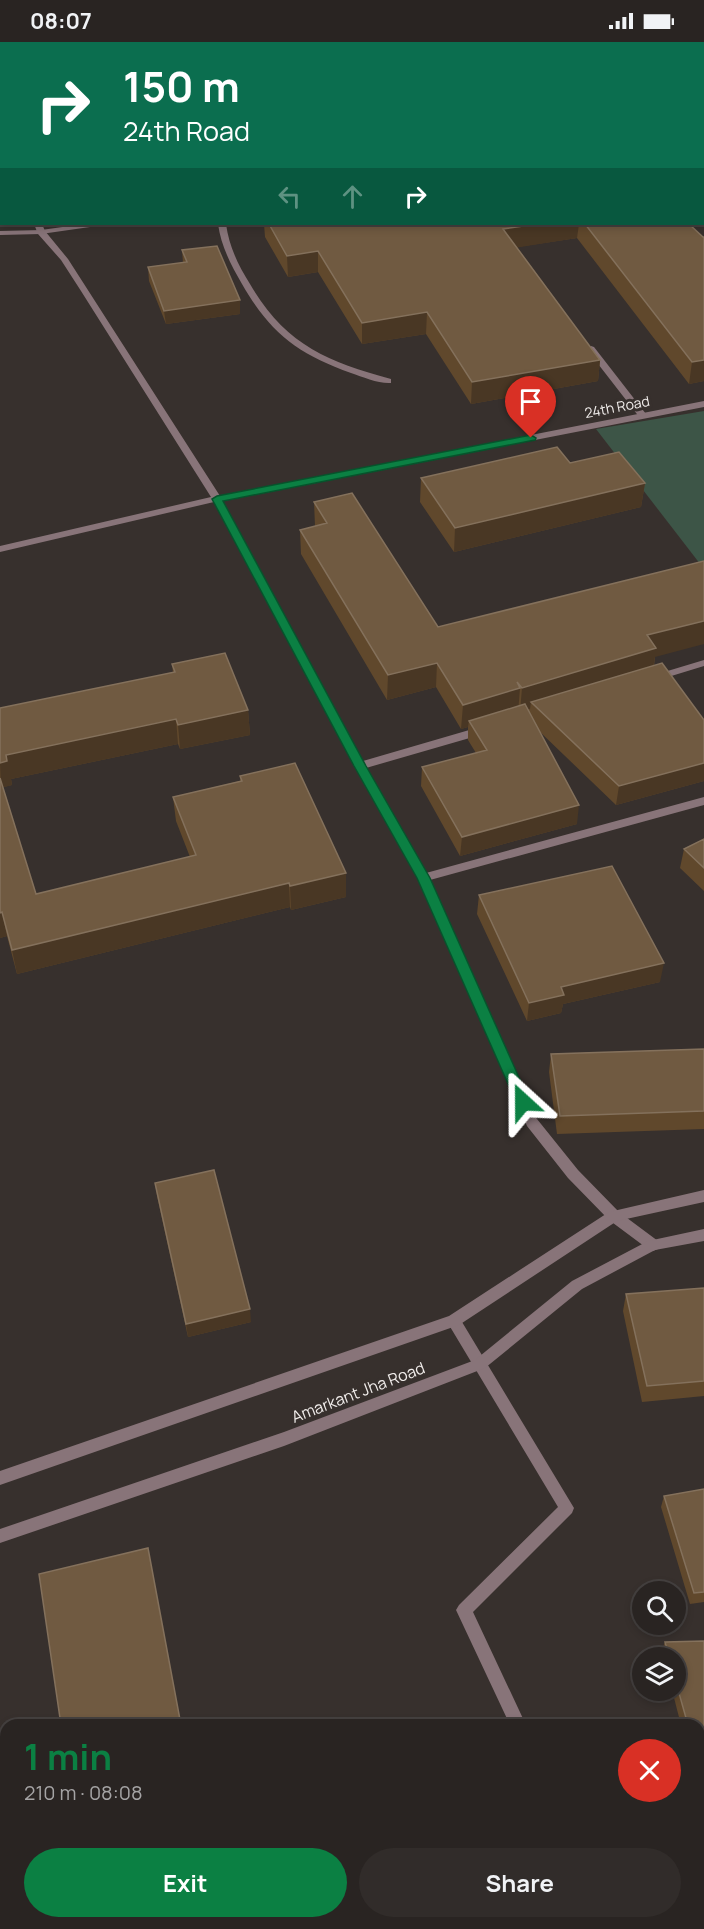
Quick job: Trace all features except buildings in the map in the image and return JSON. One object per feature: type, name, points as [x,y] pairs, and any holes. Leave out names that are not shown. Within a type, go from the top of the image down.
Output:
[{"type":"street","points":[[0,233],[82,225]]},
{"type":"street","points":[[222,225],[225,243],[236,269],[275,327],[297,344],[350,371],[388,381]]},
{"type":"street","points":[[39,228],[86,291],[217,499],[360,766],[423,878],[532,1122],[573,1174],[614,1216],[653,1245]]},
{"type":"street","points":[[588,345],[644,416]]},
{"type":"street","name":"24th Road","points":[[0,549],[217,499],[704,404]]},
{"type":"street","points":[[639,683],[704,663]]},
{"type":"street","points":[[360,766],[494,726]]},
{"type":"street","points":[[423,878],[704,801]]},
{"type":"street","name":"Amarkant Jha Road","points":[[0,1478],[454,1321],[614,1216],[704,1196]]},
{"type":"street","name":"Amarkant Jha Road","points":[[0,1536],[284,1439],[480,1364],[577,1285],[653,1245],[704,1234]]},
{"type":"street","points":[[454,1321],[567,1508],[464,1610],[515,1719]]},
{"type":"green space","points":[[704,411],[704,569],[596,429]]},
{"type":"route","points":[[523,1102],[423,878],[360,766],[217,499],[531,438]]}]
